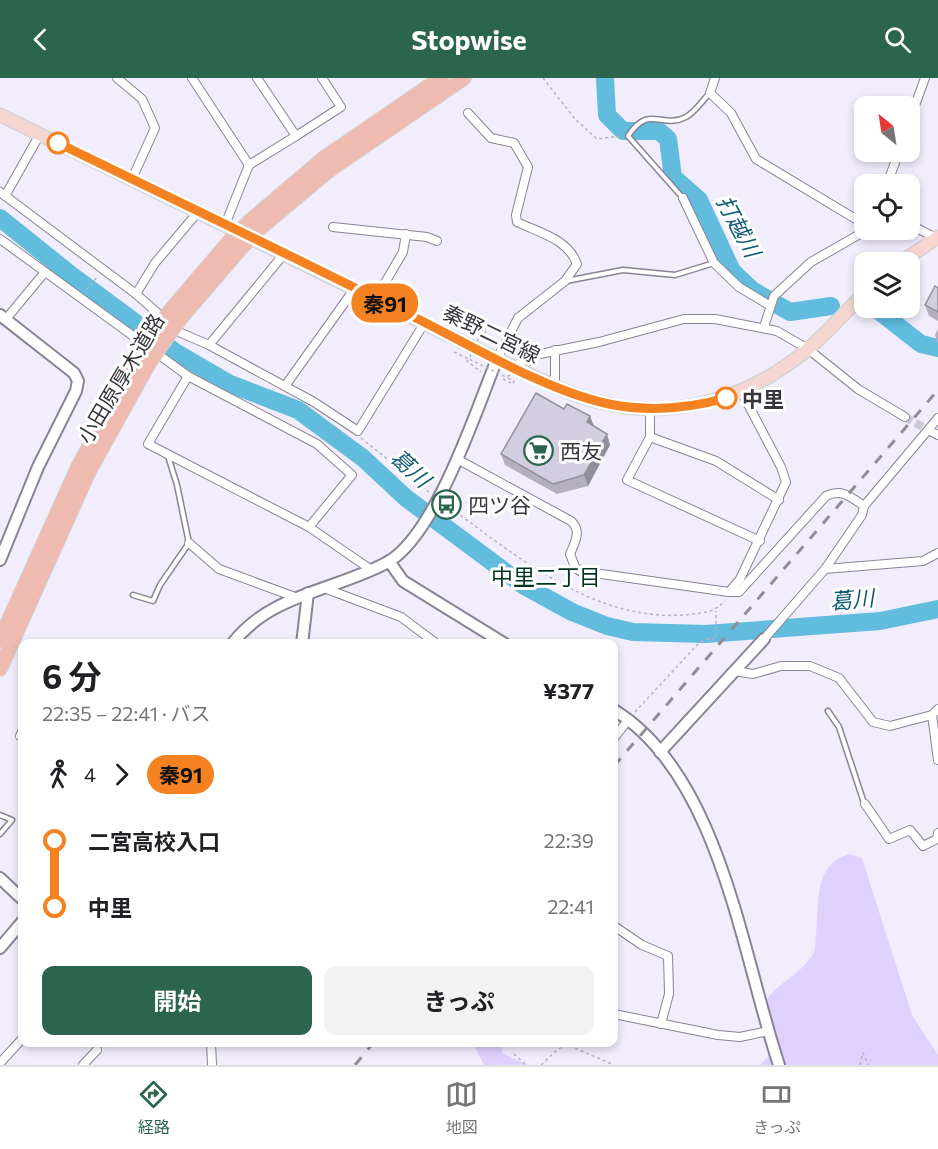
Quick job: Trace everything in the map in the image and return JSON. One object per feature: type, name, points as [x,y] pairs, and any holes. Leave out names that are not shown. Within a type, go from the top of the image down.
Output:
[{"type":"highway","name":"小田原厚木道路","points":[[0,640],[78,467],[110,403],[174,316],[235,245],[324,158],[441,78]]},
{"type":"highway","name":"小田原厚木道路","points":[[255,225],[328,171],[464,78]]},
{"type":"highway","name":"小田原厚木道路","points":[[0,669],[89,471],[144,359]]},
{"type":"main road","name":"秦野二宮線","points":[[0,115],[425,322],[497,359],[508,374],[555,385],[607,404],[650,409],[688,407],[741,391],[774,374],[808,349],[854,304]]},
{"type":"main road","points":[[915,252],[937,237]]},
{"type":"street","points":[[117,78],[142,99],[155,128],[132,179]]},
{"type":"street","points":[[192,78],[249,165]]},
{"type":"street","points":[[257,78],[296,136]]},
{"type":"street","points":[[225,225],[249,165],[341,107],[322,78]]},
{"type":"street","points":[[716,78],[710,93],[731,113],[756,159],[854,218]]},
{"type":"street","points":[[918,96],[925,78]]},
{"type":"street","points":[[236,639],[264,613],[295,597],[389,561],[424,526],[457,459],[497,359],[518,318],[565,281],[577,264],[573,252],[565,244],[517,222],[516,215],[528,167],[514,143],[491,138],[468,113]]},
{"type":"street","points":[[40,134],[3,194],[136,294],[179,332],[209,345],[285,386],[358,430],[425,322]]},
{"type":"street","points":[[683,198],[714,263],[739,287],[769,305]]},
{"type":"street","points":[[136,294],[155,263],[198,212]]},
{"type":"street","points":[[333,227],[406,234],[437,241]]},
{"type":"street","points":[[920,229],[937,237]]},
{"type":"street","points":[[376,298],[404,252],[406,234]]},
{"type":"street","points":[[764,327],[769,305],[774,296],[810,262],[854,237]]},
{"type":"street","points":[[0,239],[188,376],[318,444],[352,475],[309,527]]},
{"type":"street","points":[[209,345],[284,254]]},
{"type":"street","points":[[0,560],[38,467],[76,391],[78,381],[74,373],[3,317],[45,273]]},
{"type":"street","points":[[285,386],[355,288]]},
{"type":"street","points":[[508,374],[530,356],[609,340],[684,319],[715,319],[777,331],[808,349],[858,388],[905,417]]},
{"type":"street","points":[[555,350],[555,385]]},
{"type":"street","points":[[188,376],[148,444],[309,527],[370,569]]},
{"type":"street","points":[[731,592],[760,541],[786,482],[781,467],[741,391]]},
{"type":"street","points":[[650,409],[650,437],[627,480],[760,541]]},
{"type":"street","points":[[660,752],[825,569],[862,515],[864,506],[938,418]]},
{"type":"street","points":[[928,430],[938,435]]},
{"type":"street","points":[[650,437],[716,461],[779,500]]},
{"type":"street","points":[[457,459],[571,521],[578,530],[570,554],[575,567],[580,571],[731,592],[739,592],[826,496],[833,492],[843,493],[864,506]]},
{"type":"street","points":[[189,543],[219,568],[295,597]]},
{"type":"street","points":[[825,569],[923,561],[938,553]]},
{"type":"street","points":[[389,561],[403,581],[497,639]]},
{"type":"street","points":[[323,587],[401,616],[431,639]]},
{"type":"street","points":[[303,639],[308,593]]},
{"type":"street","points":[[734,671],[753,674],[781,666],[810,666],[838,678],[873,722],[890,726],[932,715],[938,709]]},
{"type":"street","points":[[618,712],[629,719],[660,752],[692,799],[738,921],[779,1065]]},
{"type":"street","points":[[932,715],[938,760]]},
{"type":"street","points":[[618,733],[629,719]]},
{"type":"street","points":[[865,804],[889,839],[910,830],[923,846],[938,838]]},
{"type":"street","points":[[0,878],[18,894]]},
{"type":"street","points":[[0,948],[18,927]]},
{"type":"street","points":[[618,929],[642,945],[668,957],[669,994],[661,1024]]},
{"type":"street","points":[[618,1015],[740,1036],[768,1031]]},
{"type":"street","points":[[0,1064],[18,1044]]},
{"type":"street","points":[[211,1047],[212,1065]]},
{"type":"street","points":[[83,1065],[97,1050]]},
{"type":"lane","points":[[683,198],[628,136],[637,122],[644,119],[678,120],[688,116],[710,93]]},
{"type":"lane","points":[[565,281],[623,270],[675,275],[714,263]]},
{"type":"lane","points":[[133,595],[153,601],[160,585],[189,543],[168,455]]},
{"type":"lane","points":[[828,711],[839,727],[865,804]]},
{"type":"lane","points":[[0,815],[12,820],[0,834]]},
{"type":"path","points":[[543,78],[575,119],[597,138],[628,136]]},
{"type":"path","points":[[81,298],[103,270]]},
{"type":"path","points":[[481,338],[467,361],[481,372]]},
{"type":"path","points":[[454,352],[508,374],[537,362]]},
{"type":"path","points":[[358,430],[360,437],[438,499]]},
{"type":"path","points":[[629,719],[696,645],[703,640],[716,638],[716,611],[731,592]]},
{"type":"path","points":[[541,1065],[563,1047]]},
{"type":"path","points":[[573,1047],[614,1065]]},
{"type":"path","points":[[861,1065],[863,1053],[868,1065]]},
{"type":"path","points":[[514,1054],[526,1065]]},
{"type":"shaded area","points":[[850,854],[862,858],[912,1015],[938,1055],[938,1065],[760,1065],[769,1055],[761,1028],[762,1009],[774,991],[799,971],[813,954],[818,898],[824,876],[829,867],[838,859]]},
{"type":"shaded area","points":[[475,1047],[503,1047],[502,1053],[528,1065],[484,1065]]},
{"type":"building","points":[[935,286],[938,288],[938,312],[925,305]]},
{"type":"building","points":[[536,393],[564,409],[567,404],[590,416],[587,422],[607,434],[584,475],[553,484],[501,454]]},
{"type":"waterway","name":"打越川","points":[[605,78],[607,115],[623,131],[659,131],[668,139],[673,177],[699,200],[732,271],[752,290],[790,312],[831,306]]},
{"type":"waterway","name":"葛川","points":[[0,218],[71,275],[175,352],[230,384],[298,410],[363,458],[406,498],[523,585],[572,612],[607,626],[633,632],[706,634],[880,621],[938,609]]},
{"type":"waterway","name":"打越川","points":[[888,318],[921,344],[938,348]]},
{"type":"tunnel","points":[[905,417],[928,430]]},
{"type":"railway","points":[[618,761],[938,390]]},
{"type":"railway","points":[[355,1065],[370,1047]]},
{"type":"bus line","name":"秦91","points":[[58,143],[497,359],[576,394],[607,404],[650,409],[688,407],[726,398]]},
{"type":"place","name":"中里","points":[[726,398]]},
{"type":"place","name":"西友","points":[[539,450]]},
{"type":"place","name":"四ツ谷","points":[[447,504]]},
{"type":"district","name":"中里二丁目","points":[[546,576]]}]
